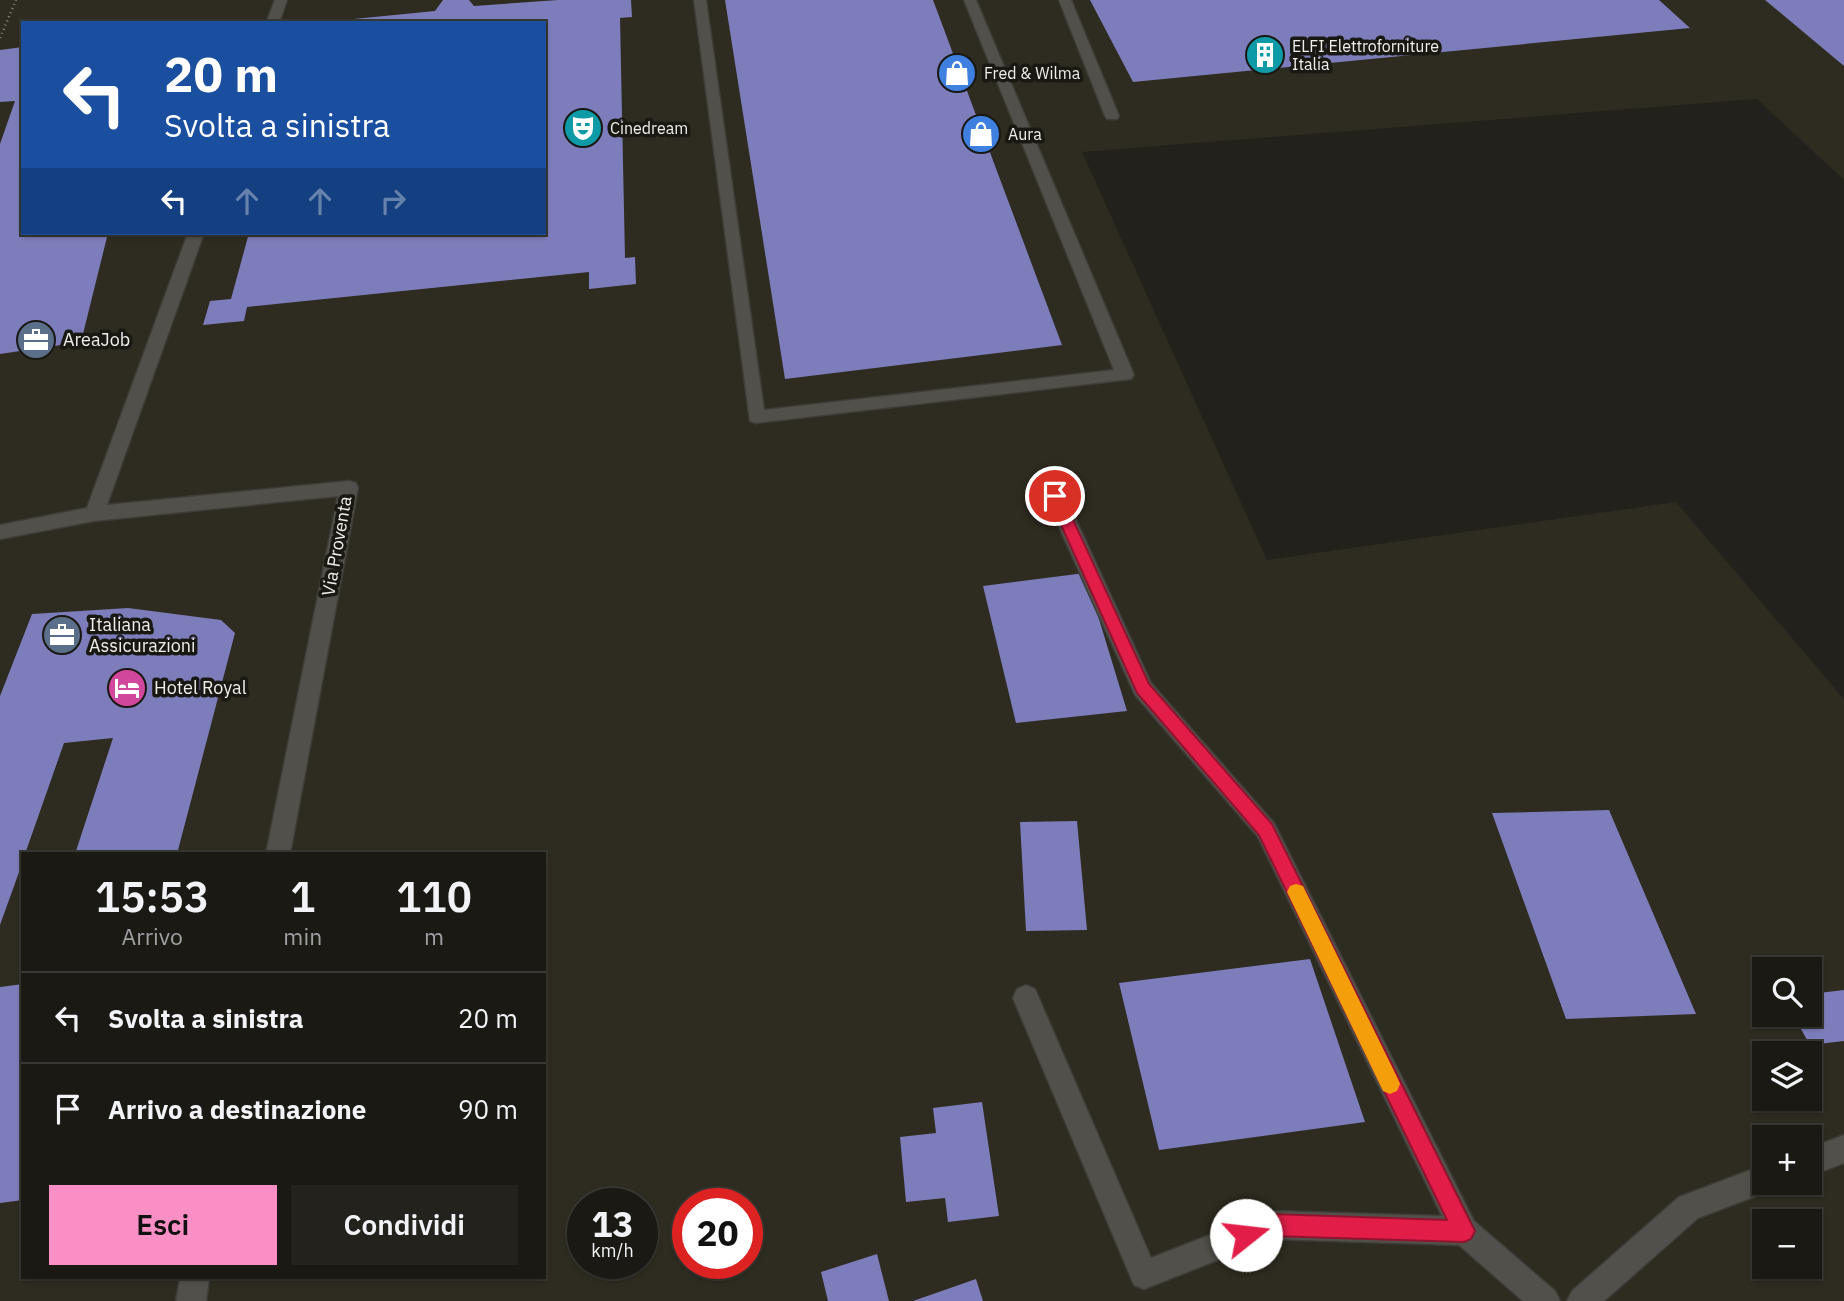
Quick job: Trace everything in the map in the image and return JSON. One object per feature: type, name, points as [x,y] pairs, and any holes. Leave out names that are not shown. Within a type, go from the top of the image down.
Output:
[{"type":"street","points":[[273,21],[281,0]]},
{"type":"street","points":[[699,0],[756,416],[1125,375],[970,0]]},
{"type":"street","points":[[1065,0],[1112,116]]},
{"type":"street","points":[[94,514],[195,235]]},
{"type":"street","name":"Via Proventa","points":[[0,533],[94,514],[349,488],[278,852]]},
{"type":"street","points":[[1055,496],[1143,689],[1266,830],[1464,1231],[1545,1301]]},
{"type":"street","points":[[1026,998],[1144,1275],[1271,1225],[1464,1231]]},
{"type":"street","points":[[1822,1157],[1844,1149]]},
{"type":"street","points":[[1582,1301],[1689,1208],[1752,1184]]},
{"type":"street","points":[[191,1301],[195,1279]]},
{"type":"path","points":[[0,38],[16,0]]},
{"type":"shaded area","points":[[0,0],[1844,0],[1844,180],[1757,99],[1082,152],[1267,560],[1676,502],[1844,699],[1844,1301],[0,1301]]},
{"type":"building","name":"Cinedream","points":[[443,0],[469,0],[474,6],[558,0],[631,0],[632,17],[620,18],[625,258],[635,257],[636,284],[589,289],[589,272],[247,307],[244,321],[203,325],[210,301],[231,299],[248,235],[546,235],[546,21],[333,21],[435,11]]},
{"type":"building","points":[[725,0],[933,0],[1062,345],[785,379]]},
{"type":"building","name":"ELFI Elettroforniture Italia","points":[[1090,0],[1659,0],[1690,28],[1133,82]]},
{"type":"building","points":[[1765,0],[1844,0],[1844,66]]},
{"type":"building","points":[[21,47],[21,235],[108,235],[81,342],[0,354],[0,144],[15,101],[0,102],[0,50]]},
{"type":"building","points":[[1085,573],[1127,711],[1016,723],[983,586]]},
{"type":"building","points":[[128,608],[221,620],[235,633],[178,852],[76,852],[113,738],[64,743],[26,852],[21,852],[21,867],[0,925],[0,696],[32,614]]},
{"type":"building","points":[[1609,810],[1696,1014],[1566,1019],[1492,813]]},
{"type":"building","points":[[1077,821],[1087,930],[1026,931],[1020,822]]},
{"type":"building","points":[[1310,959],[1365,1122],[1159,1150],[1119,983]]},
{"type":"building","points":[[21,984],[21,1200],[0,1203],[0,987]]},
{"type":"building","points":[[1844,990],[1844,1041],[1822,1044],[1822,1041],[1808,1041],[1800,1027],[1822,1027],[1822,993]]},
{"type":"building","points":[[982,1102],[999,1216],[948,1222],[945,1198],[906,1202],[900,1137],[936,1133],[933,1108]]},
{"type":"building","points":[[877,1254],[889,1301],[828,1301],[821,1272]]},
{"type":"building","points":[[976,1279],[983,1301],[913,1301]]},
{"type":"slow traffic","points":[[1296,892],[1390,1084]]},
{"type":"place","name":"ELFI Elettroforniture Italia","points":[[1265,55]]},
{"type":"place","name":"Fred & Wilma","points":[[957,73]]},
{"type":"place","name":"Cinedream","points":[[583,128]]},
{"type":"place","name":"Aura","points":[[981,134]]},
{"type":"place","name":"AreaJob","points":[[36,340]]},
{"type":"place","name":"Italiana Assicurazioni","points":[[62,635]]},
{"type":"place","name":"Hotel Royal","points":[[127,688]]},
{"type":"route","points":[[1055,496],[1143,689],[1266,830],[1464,1231],[1271,1225],[1246,1235]]}]
